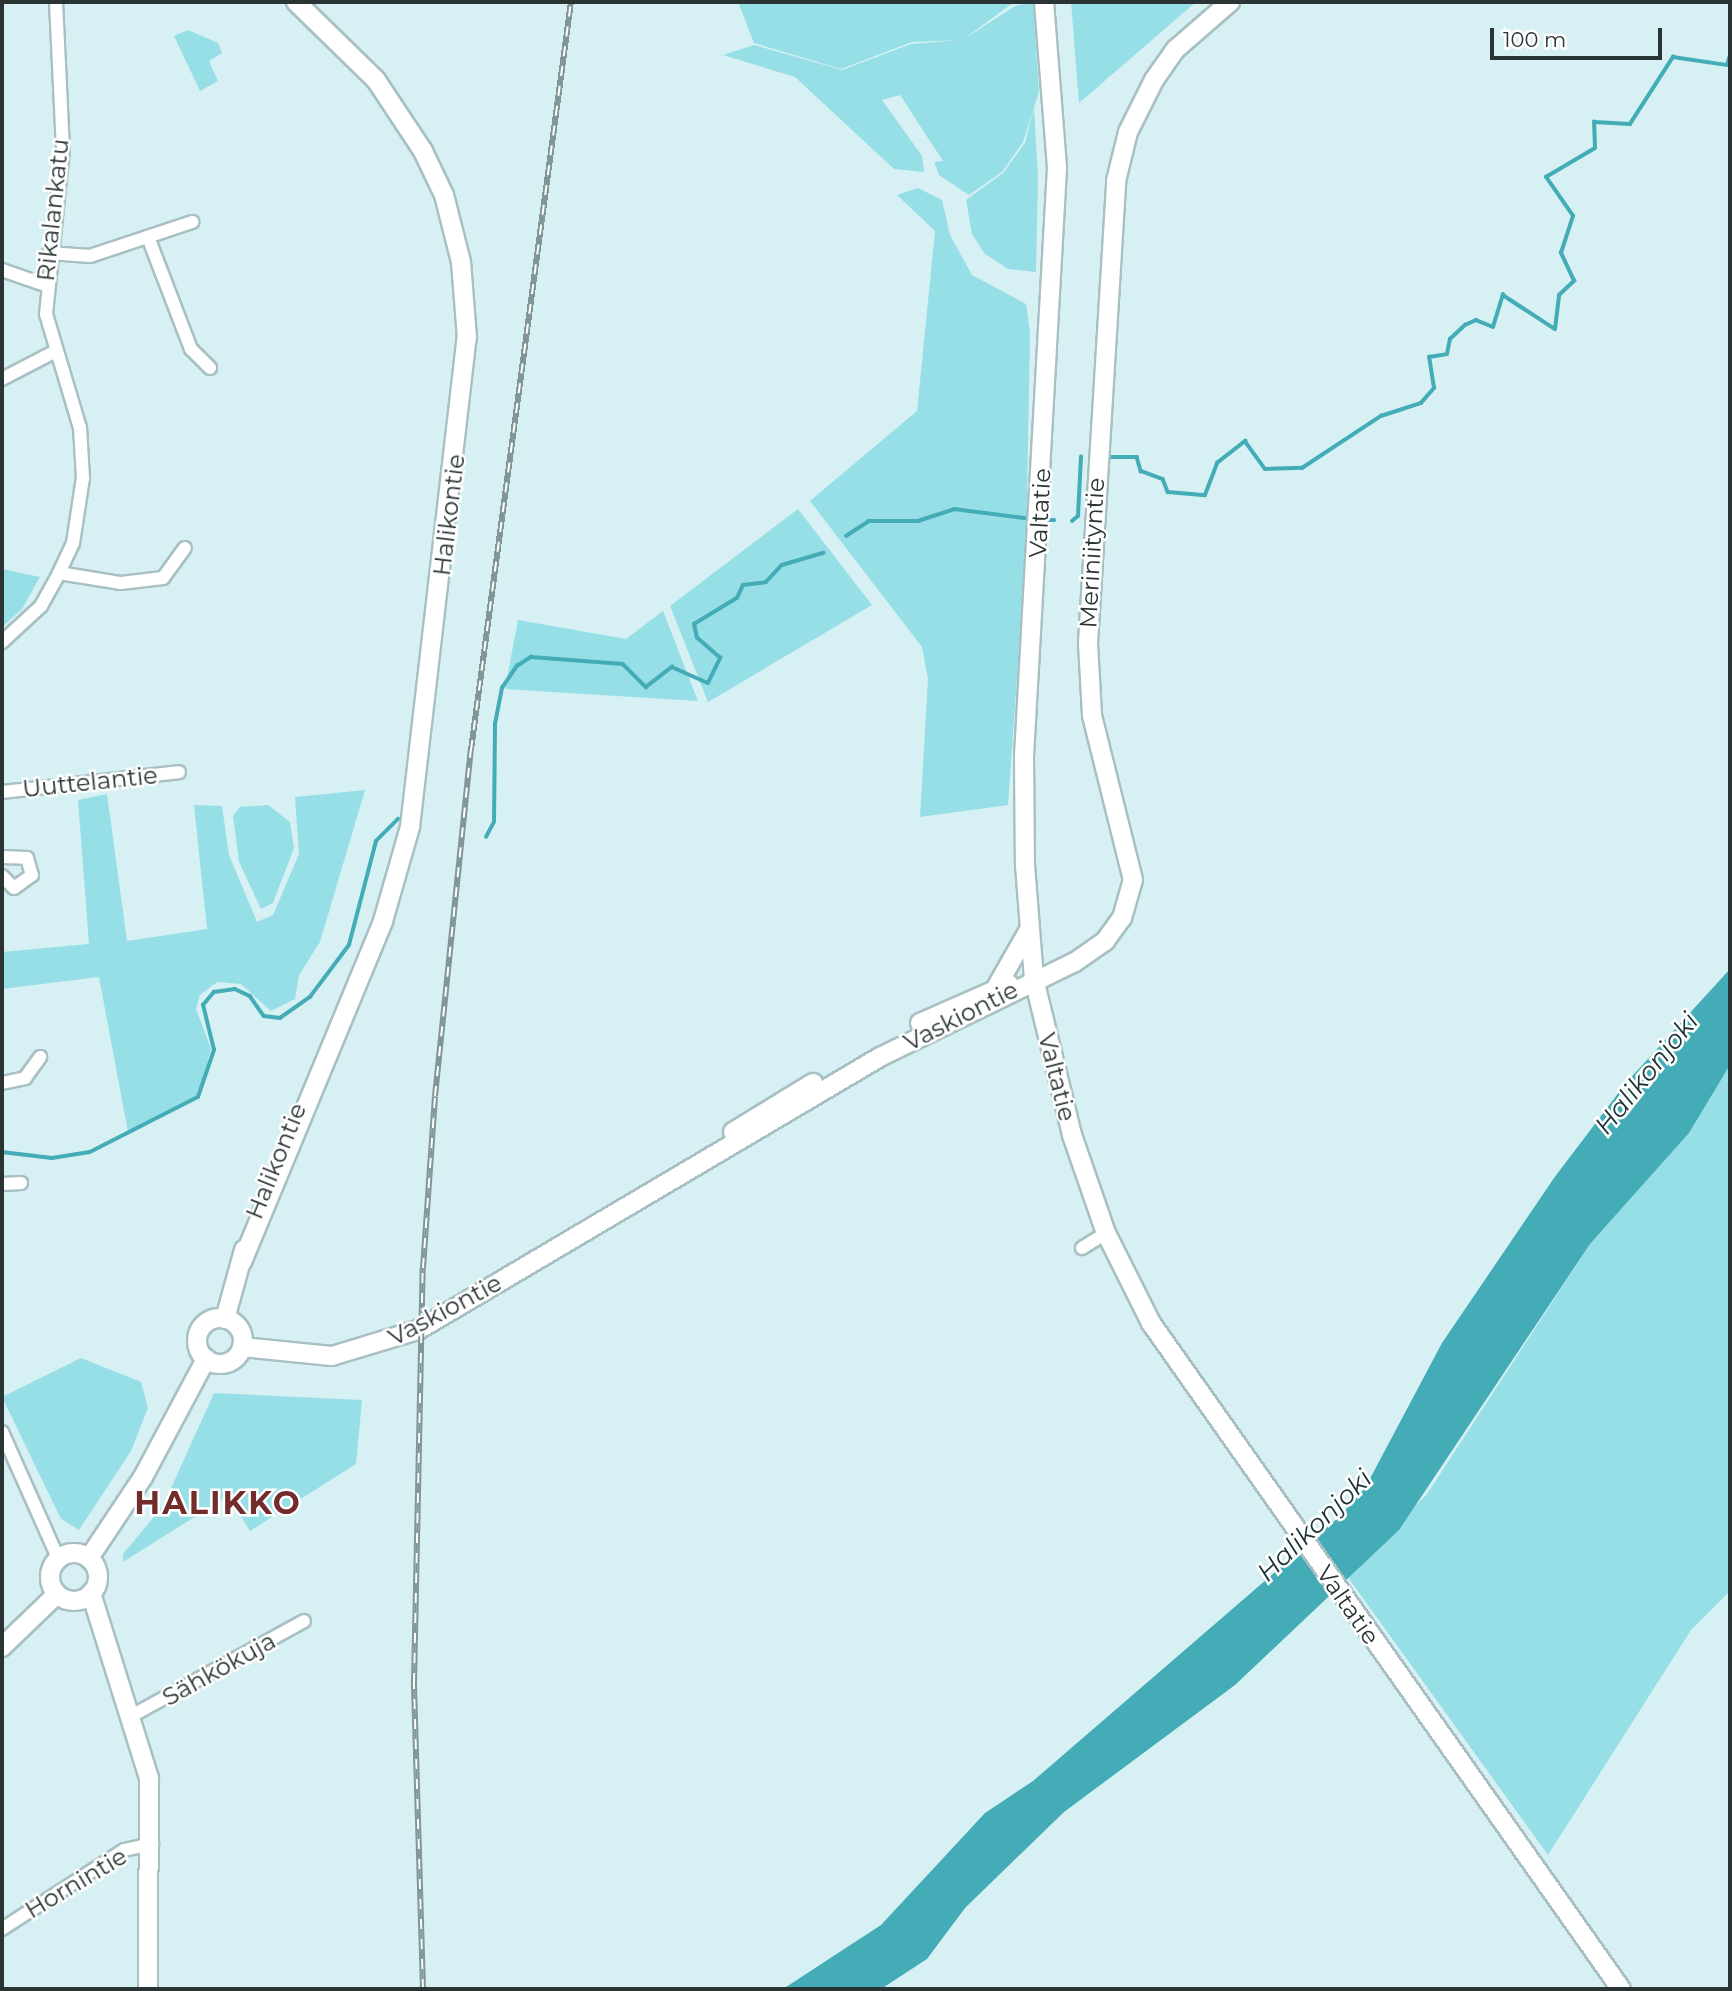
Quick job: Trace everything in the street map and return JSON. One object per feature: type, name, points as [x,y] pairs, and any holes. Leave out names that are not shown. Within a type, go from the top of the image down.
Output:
[{"type":"main road","name":"Halikontie","points":[[225,1319],[263,1185],[307,1084],[322,1065],[383,921],[410,827],[467,338],[461,262],[444,195],[423,151],[376,80],[296,2]]},
{"type":"main road","name":"Valtatie","points":[[1044,2],[1057,168],[1024,757],[1029,930],[1034,979],[1049,1056],[1106,1233],[1176,1361],[1621,1989]]},
{"type":"main road","name":"Meriniityntie","points":[[1034,979],[1105,941],[1122,918],[1133,880],[1092,715],[1088,643],[1116,181],[1128,132],[1154,80],[1176,49],[1227,3]]},
{"type":"main road","points":[[998,986],[1029,930]]},
{"type":"main road","name":"Vaskiontie","points":[[594,1226],[624,1199],[802,1089],[998,986],[1034,979]]},
{"type":"main road","name":"Vaskiontie","points":[[242,1347],[302,1357],[359,1352],[418,1330],[880,1057],[1034,979]]},
{"type":"main road","points":[[89,1558],[143,1477],[206,1359],[199,1332],[210,1321],[225,1319],[238,1326],[242,1347],[227,1363],[206,1359]]},
{"type":"main road","points":[[92,1594],[75,1601],[57,1594],[50,1577],[58,1558],[73,1553],[89,1558],[98,1576],[92,1594],[132,1715],[149,1777],[152,1844],[148,1989]]},
{"type":"main road","points":[[2,1647],[57,1594]]},
{"type":"street","name":"Rikalankatu","points":[[2,642],[41,607],[60,573],[73,542],[82,489],[77,414],[56,351],[45,285],[63,149],[56,2]]},
{"type":"street","points":[[49,253],[90,257],[192,222]]},
{"type":"street","points":[[148,237],[191,349],[210,368]]},
{"type":"street","points":[[2,270],[45,285]]},
{"type":"street","points":[[2,379],[56,351]]},
{"type":"street","points":[[60,573],[121,583],[163,578],[186,548]]},
{"type":"street","name":"Uuttelantie","points":[[2,792],[179,772]]},
{"type":"street","points":[[2,857],[27,858],[33,875],[14,888],[2,876]]},
{"type":"street","points":[[2,1083],[25,1078],[40,1057]]},
{"type":"street","points":[[2,1184],[21,1183]]},
{"type":"street","points":[[1082,1248],[1106,1233]]},
{"type":"street","points":[[2,1432],[58,1558]]},
{"type":"street","name":"Sähkökuja","points":[[132,1715],[304,1622]]},
{"type":"street","name":"Hornintie","points":[[2,1929],[124,1850],[152,1844]]},
{"type":"shaded area","points":[[738,2],[1014,2],[964,39],[1015,6],[1033,2],[1039,92],[1023,142],[1002,172],[969,195],[939,175],[934,162],[943,161],[900,95],[882,100],[922,156],[924,172],[894,169],[795,77],[723,55],[754,45],[842,70],[911,44],[960,40],[912,42],[841,69],[754,43]]},
{"type":"shaded area","points":[[1071,2],[1196,2],[1079,103]]},
{"type":"shaded area","points":[[188,30],[218,43],[222,53],[209,61],[218,81],[200,91],[174,36]]},
{"type":"shaded area","points":[[1034,107],[1038,178],[1036,272],[1008,269],[984,253],[972,234],[966,200],[1003,173],[1025,143]]},
{"type":"shaded area","points":[[918,188],[942,200],[950,235],[972,275],[1026,304],[1030,333],[1026,551],[1008,805],[920,817],[928,679],[922,647],[810,501],[917,411],[935,231],[897,195]]},
{"type":"shaded area","points":[[798,509],[872,605],[708,702],[670,606]]},
{"type":"shaded area","points":[[2,569],[40,577],[22,609],[2,627]]},
{"type":"shaded area","points":[[663,611],[698,701],[505,689],[518,620],[626,639]]},
{"type":"shaded area","points":[[365,790],[320,942],[299,975],[295,999],[271,1011],[241,984],[217,982],[200,995],[196,1009],[211,1049],[199,1094],[128,1132],[99,977],[2,989],[2,952],[89,944],[78,800],[107,794],[127,941],[207,929],[194,805],[222,806],[229,855],[257,922],[273,915],[299,854],[295,797]]},
{"type":"shaded area","points":[[268,805],[290,822],[294,848],[273,903],[261,909],[239,862],[233,816],[240,807]]},
{"type":"shaded area","points":[[1730,1065],[1730,1591],[1691,1630],[1548,1855],[1347,1576],[1427,1494],[1590,1244],[1689,1133]]},
{"type":"shaded area","points":[[81,1358],[141,1382],[148,1408],[131,1451],[79,1530],[61,1519],[2,1397]]},
{"type":"shaded area","points":[[214,1393],[362,1400],[356,1464],[250,1531],[228,1496],[123,1562],[123,1554],[163,1506]]},
{"type":"water","name":"Halikonjoki","points":[[1730,969],[1730,1065],[1689,1133],[1590,1244],[1399,1530],[1235,1685],[1064,1812],[965,1908],[927,1959],[881,1989],[783,1989],[881,1925],[985,1813],[1033,1781],[1339,1517],[1365,1488],[1442,1343],[1554,1178],[1626,1083]]},
{"type":"waterway","points":[[1109,457],[1137,457],[1141,471],[1163,479],[1168,492],[1205,495],[1217,463],[1245,441],[1265,469],[1302,468],[1381,416],[1421,403],[1434,388],[1429,357],[1447,354],[1450,339],[1465,325],[1476,320],[1493,327],[1503,295],[1555,329],[1559,295],[1574,281],[1561,253],[1573,216],[1546,177],[1595,148],[1594,122],[1630,124],[1673,57],[1727,65],[1730,55]]},
{"type":"waterway","points":[[1072,521],[1078,516],[1081,457]]},
{"type":"waterway","points":[[846,536],[869,521],[918,521],[954,509],[1024,518]]},
{"type":"waterway","points":[[1046,520],[1054,520]]},
{"type":"waterway","points":[[486,837],[494,822],[495,724],[502,688],[517,666],[531,657],[623,664],[646,687],[672,667],[708,683],[720,658],[697,638],[694,624],[737,598],[743,585],[766,582],[782,565],[823,553]]},
{"type":"waterway","points":[[2,1152],[52,1158],[90,1152],[198,1097],[214,1050],[203,1005],[214,992],[235,989],[250,996],[264,1016],[280,1018],[310,997],[349,945],[376,841],[398,819]]},
{"type":"railway","points":[[423,1989],[414,1683],[423,1268],[435,1096],[471,750],[571,2]]},
{"type":"district","name":"HALIKKO","points":[[218,1503]]}]
